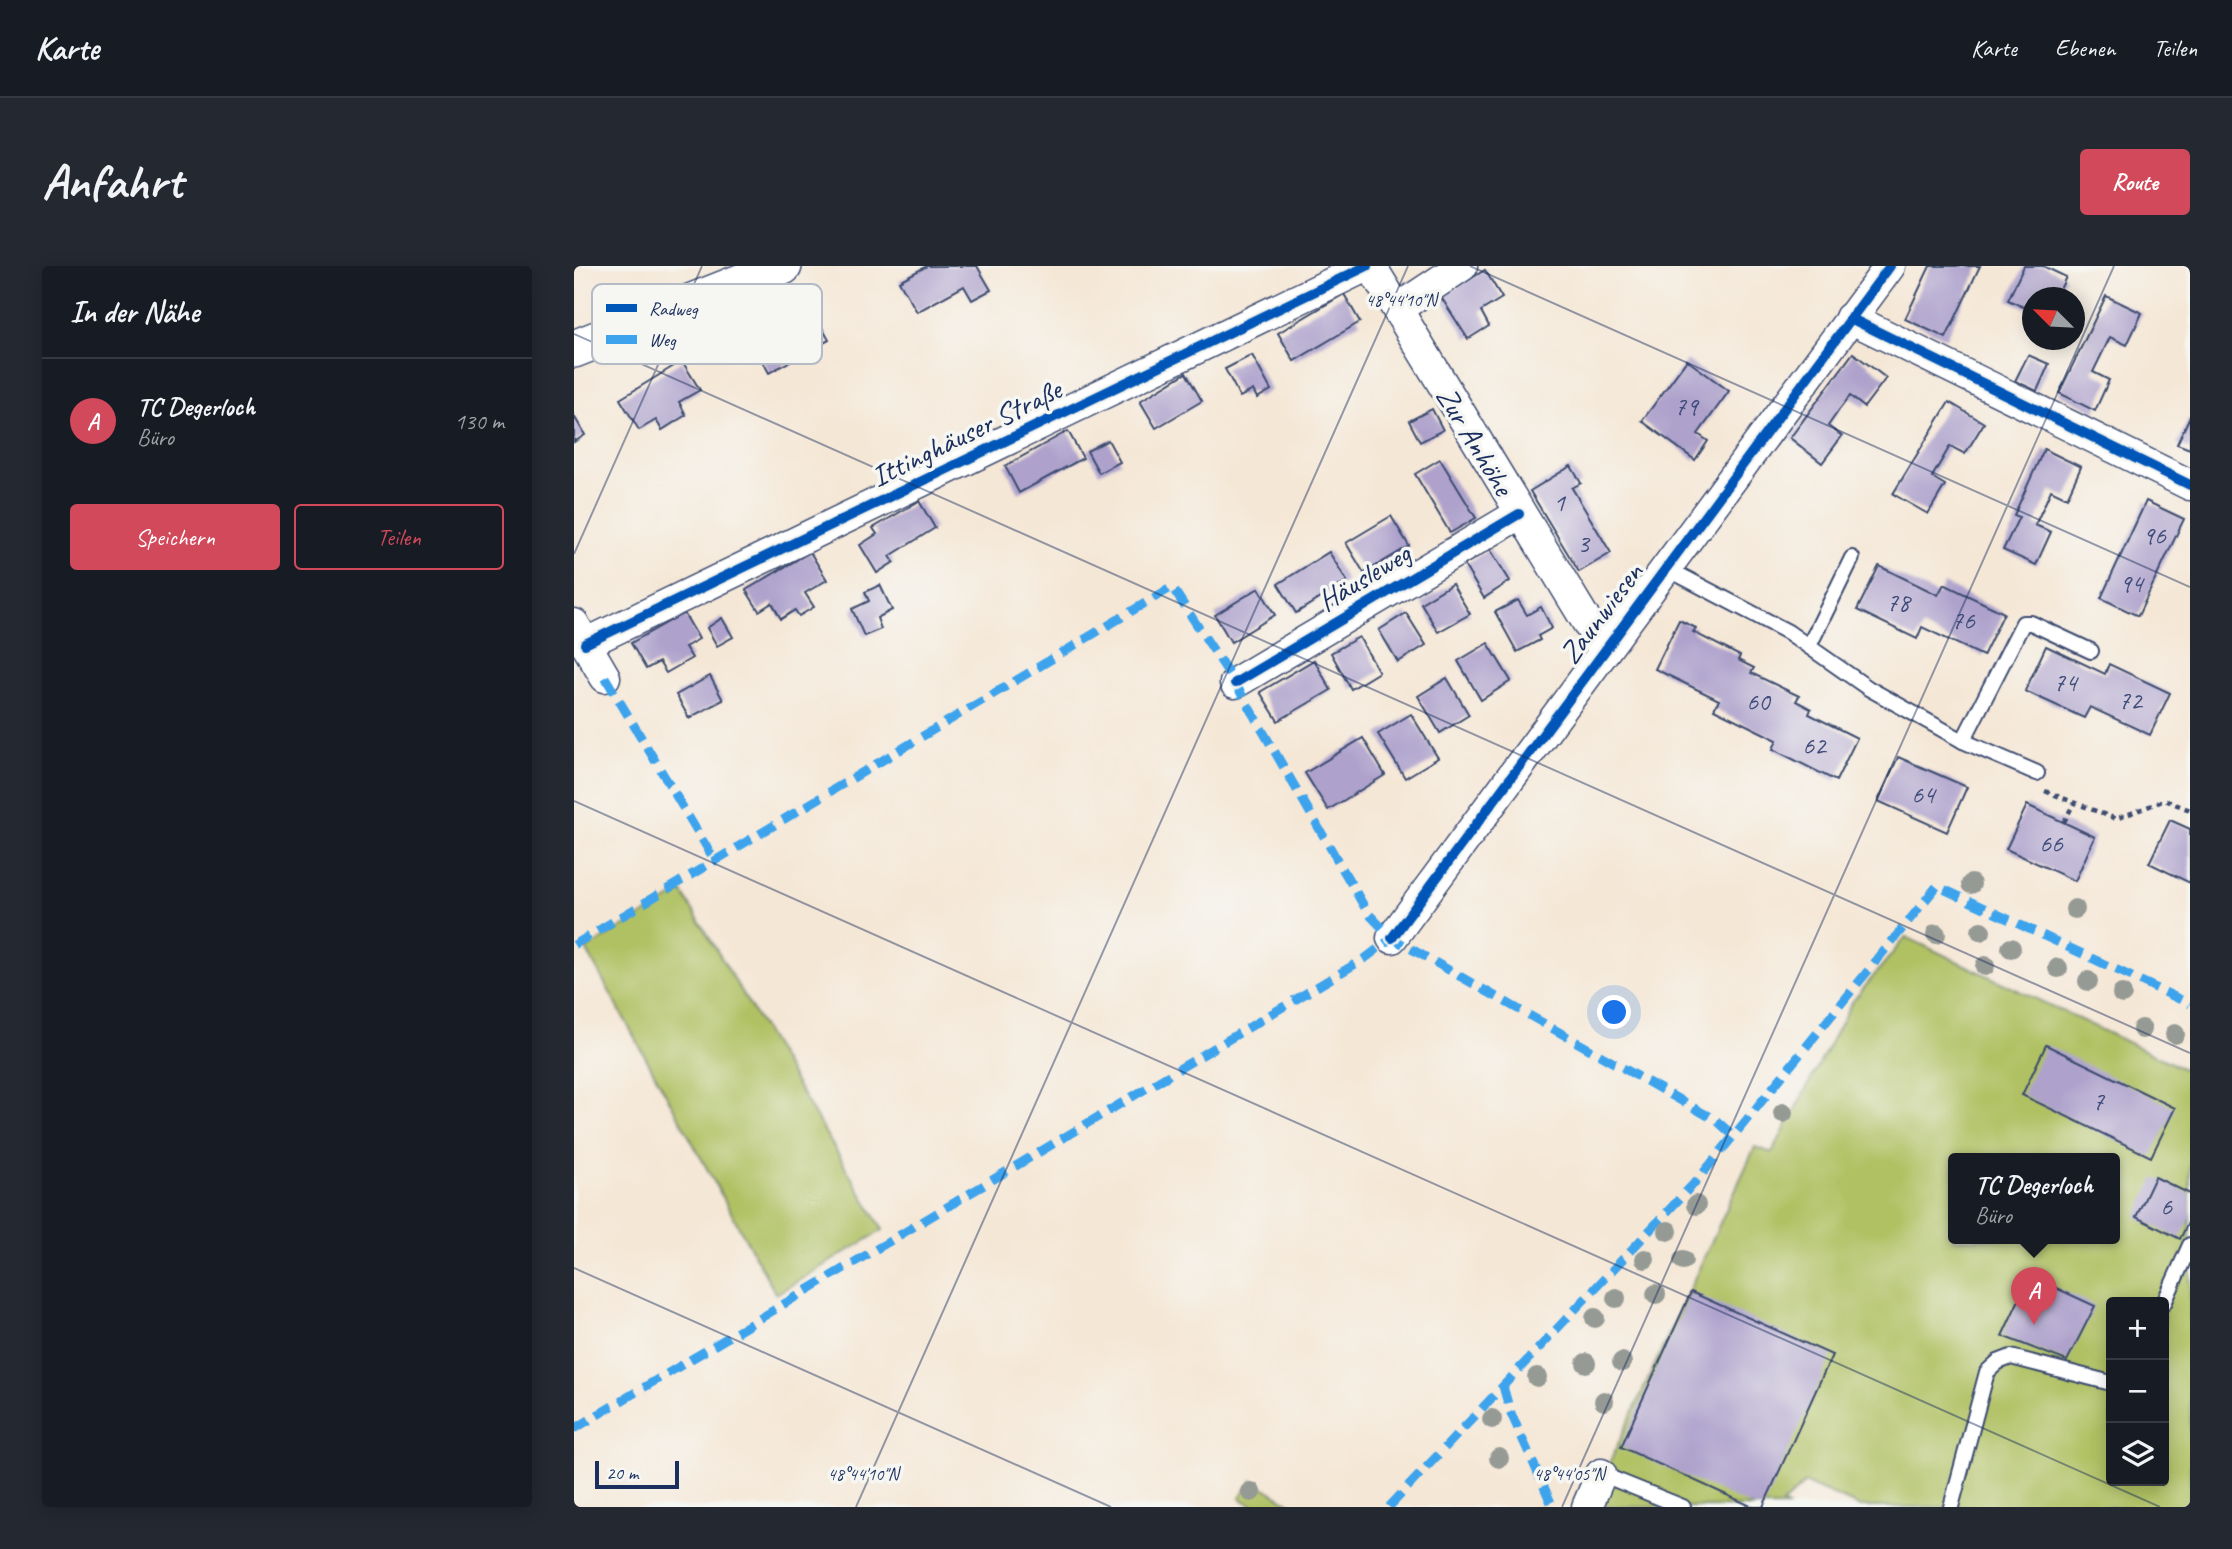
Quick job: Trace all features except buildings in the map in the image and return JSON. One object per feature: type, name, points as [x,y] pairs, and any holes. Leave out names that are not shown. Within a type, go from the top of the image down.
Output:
[{"type":"street","points":[[738,284],[783,266]]},
{"type":"street","name":"Zur Anhöhe","points":[[1369,266],[1518,514],[1604,650]]},
{"type":"street","name":"Ittinghäuser Straße","points":[[605,677],[580,634],[1369,266]]},
{"type":"street","points":[[1397,309],[1462,266]]},
{"type":"street","name":"Zaunwiesen","points":[[1392,938],[1890,266]]},
{"type":"street","points":[[1850,318],[2190,485]]},
{"type":"street","points":[[574,349],[592,342]]},
{"type":"street","name":"Häusleweg","points":[[1235,683],[1518,514]]},
{"type":"street","points":[[1587,1507],[1601,1474]]},
{"type":"lane","points":[[1809,646],[1852,558]]},
{"type":"lane","name":"Zaunwiesen","points":[[1666,568],[1788,632],[1868,688],[1963,741],[2037,773]]},
{"type":"lane","points":[[1963,741],[2023,623],[2031,623],[2091,651]]},
{"type":"lane","points":[[2167,1297],[2190,1245]]},
{"type":"lane","points":[[1951,1507],[1987,1372],[1998,1362],[2011,1357],[2106,1382]]},
{"type":"lane","points":[[1601,1474],[1683,1507]]},
{"type":"path","points":[[2037,773],[2029,785],[2116,819],[2165,800],[2190,810]]},
{"type":"path","points":[[2064,822],[2074,803]]},
{"type":"green space","points":[[682,892],[883,1230],[776,1294],[586,949]]},
{"type":"green space","points":[[1906,937],[2190,1072],[2190,1507],[1861,1507],[1805,1483],[1782,1504],[1789,1507],[1589,1507],[1755,1147],[1772,1153],[1852,1002]]},
{"type":"green space","points":[[1252,1480],[1296,1507],[1255,1507],[1240,1498]]},
{"type":"marked path","points":[[574,945],[1172,587],[1235,683],[1368,913],[1392,938],[1717,1121],[1735,1137]]},
{"type":"marked path","points":[[605,677],[715,861]]},
{"type":"marked path","points":[[1389,1507],[1700,1177],[1937,886],[2190,1004]]},
{"type":"marked path","points":[[574,1429],[1367,957],[1392,938]]},
{"type":"marked path","points":[[1503,1386],[1510,1411],[1553,1507]]},
{"type":"cycle path","points":[[585,644],[1367,266]]},
{"type":"cycle path","points":[[1392,938],[1890,266]]},
{"type":"cycle path","points":[[1850,318],[2190,485]]},
{"type":"cycle path","points":[[1235,683],[1519,514]]},
{"type":"place","name":"TC Degerloch","points":[[2034,1325]]}]
